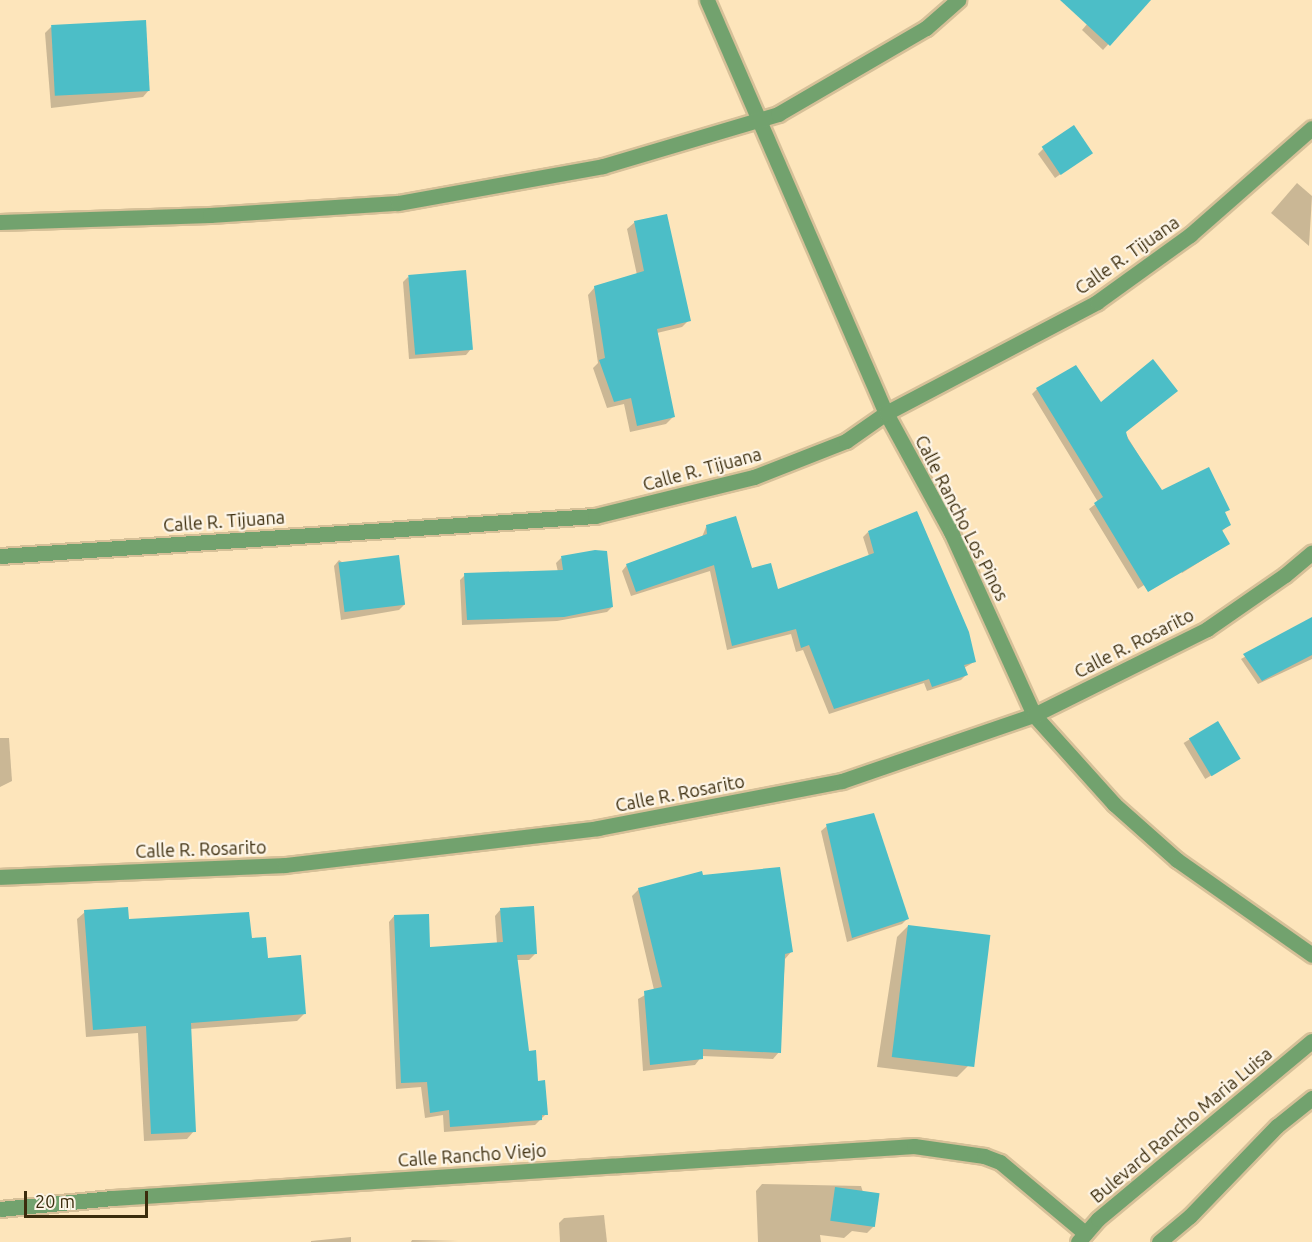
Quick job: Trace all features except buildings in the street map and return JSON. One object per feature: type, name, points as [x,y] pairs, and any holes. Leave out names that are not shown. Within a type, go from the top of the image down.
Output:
[{"type":"street","name":"Calle Rancho Los Pinos","points":[[707,0],[886,413],[951,532],[1034,715],[1114,804],[1178,860],[1312,955]]},
{"type":"street","points":[[0,222],[210,215],[398,203],[603,166],[778,114],[926,28],[958,0]]},
{"type":"street","name":"Calle R. Tijuana","points":[[0,556],[595,516],[754,477],[846,441],[886,413],[1097,302],[1190,235],[1312,128]]},
{"type":"street","name":"Calle R. Rosarito","points":[[0,878],[285,866],[598,828],[842,781],[1034,715],[1207,629],[1285,575],[1312,552]]},
{"type":"street","name":"Bulevard Rancho Maria Luisa","points":[[1082,1238],[1312,1041]]},
{"type":"street","points":[[1159,1242],[1190,1216],[1277,1126],[1312,1098]]},
{"type":"street","name":"Calle Rancho Viejo","points":[[0,1209],[113,1198],[914,1146],[947,1149],[1000,1162],[1082,1238]]}]
